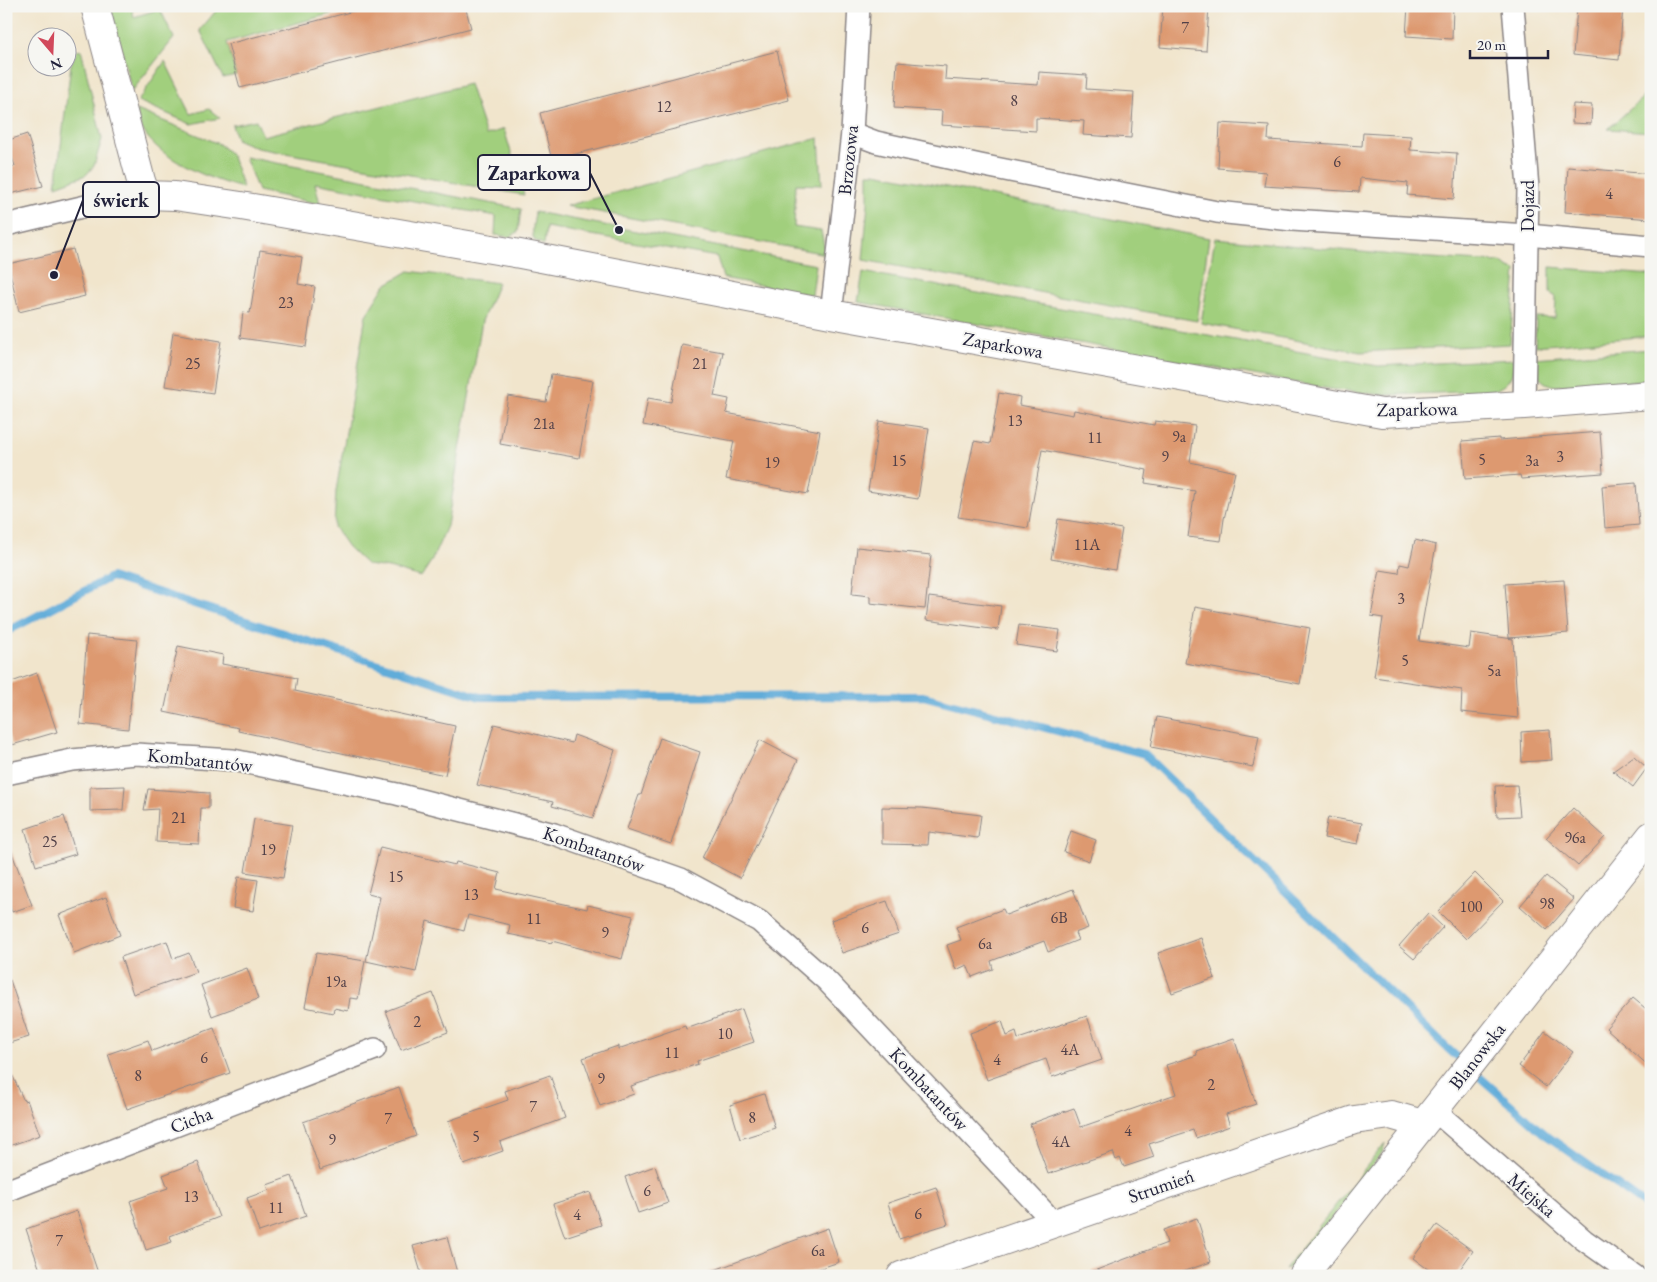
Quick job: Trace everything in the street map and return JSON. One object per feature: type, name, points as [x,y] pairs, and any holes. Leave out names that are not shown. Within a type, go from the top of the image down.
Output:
[{"type":"street","points":[[95,6],[146,195]]},
{"type":"street","name":"Brzozowa","points":[[830,314],[852,133],[858,6]]},
{"type":"street","name":"Dojazd","points":[[1513,6],[1528,188],[1524,405]]},
{"type":"street","points":[[852,133],[876,142],[1217,212],[1292,220],[1527,235],[1651,246]]},
{"type":"street","name":"Zaparkowa","points":[[6,225],[107,201],[146,195],[175,196],[233,204],[520,254],[830,314],[1382,413],[1651,395]]},
{"type":"street","name":"Kombatantów","points":[[6,774],[72,760],[136,754],[233,760],[397,794],[554,834],[681,879],[759,921],[827,981],[1044,1212],[1051,1223]]},
{"type":"street","name":"Blanowska","points":[[1302,1276],[1651,836]]},
{"type":"street","name":"Cicha","points":[[6,1191],[375,1049]]},
{"type":"street","name":"Strumień","points":[[901,1276],[1354,1120],[1392,1114],[1428,1117]]},
{"type":"street","name":"Miejska","points":[[1428,1117],[1584,1240],[1634,1276]]},
{"type":"green space","points":[[110,6],[131,6],[134,17],[160,9],[174,38],[132,91]]},
{"type":"green space","points":[[220,6],[360,6],[227,42],[236,75],[223,78],[200,30]]},
{"type":"green space","points":[[81,49],[102,139],[94,166],[86,175],[56,186],[69,78],[78,78],[78,50]]},
{"type":"green space","points":[[165,61],[191,114],[209,109],[220,118],[191,124],[138,101]]},
{"type":"green space","points":[[469,84],[486,135],[504,129],[524,195],[257,148],[236,139],[232,125],[256,120],[263,136]]},
{"type":"green space","points":[[1651,90],[1651,132],[1608,129]]},
{"type":"green space","points":[[137,110],[219,144],[231,154],[243,188],[195,171],[162,151],[149,139],[140,125]]},
{"type":"green space","points":[[819,138],[822,185],[796,184],[794,227],[821,231],[826,254],[566,206]]},
{"type":"green space","points":[[245,157],[521,209],[518,232],[510,237],[495,235],[496,216],[315,183],[320,204],[258,191]]},
{"type":"green space","points":[[868,173],[1209,238],[1197,321],[863,260],[868,203]]},
{"type":"green space","points":[[535,212],[816,265],[812,295],[723,278],[717,257],[546,227],[544,245],[534,240],[533,237]]},
{"type":"green space","points":[[1215,238],[1414,257],[1500,262],[1516,270],[1510,344],[1360,352],[1201,323]]},
{"type":"green space","points":[[1550,267],[1651,275],[1651,336],[1535,346],[1536,317],[1555,318],[1556,297],[1550,293]]},
{"type":"green space","points":[[409,271],[498,283],[482,321],[447,526],[432,560],[421,577],[389,568],[367,565],[348,547],[334,527],[336,491],[366,315],[385,285]]},
{"type":"green space","points":[[863,272],[1378,366],[1514,359],[1514,365],[1512,375],[1506,383],[1492,391],[1384,395],[1330,389],[858,302]]},
{"type":"green space","points":[[1651,349],[1651,381],[1556,386],[1546,383],[1539,377],[1534,363],[1534,358]]},
{"type":"green space","points":[[1385,1143],[1382,1153],[1295,1266],[1285,1269]]},
{"type":"building","points":[[373,6],[465,6],[471,28],[240,88],[228,44]]},
{"type":"building","points":[[1163,6],[1209,6],[1206,51],[1160,47]]},
{"type":"building","points":[[1408,6],[1453,6],[1452,39],[1406,36]]},
{"type":"building","points":[[1591,6],[1623,6],[1619,60],[1573,55],[1577,8],[1591,10]]},
{"type":"building","points":[[777,51],[789,100],[552,160],[540,113]]},
{"type":"building","points":[[897,62],[946,66],[945,79],[1038,85],[1039,72],[1087,75],[1086,89],[1134,92],[1131,138],[1083,135],[1084,121],[1036,118],[1036,131],[941,125],[942,111],[894,108]]},
{"type":"building","points":[[1573,104],[1592,105],[1591,124],[1572,123]]},
{"type":"building","points":[[1220,123],[1269,126],[1268,140],[1362,146],[1363,133],[1411,136],[1410,150],[1457,153],[1454,199],[1407,195],[1408,183],[1360,178],[1359,192],[1264,186],[1266,172],[1218,168]]},
{"type":"building","points":[[27,134],[43,186],[6,195],[6,168],[15,166],[6,141]]},
{"type":"building","points":[[1568,167],[1651,174],[1651,219],[1565,212]]},
{"type":"building","points":[[73,249],[85,296],[19,312],[8,264]]},
{"type":"building","points":[[260,250],[302,257],[298,284],[315,287],[306,347],[240,338],[243,312],[250,313]]},
{"type":"building","points":[[173,333],[221,341],[213,393],[165,386]]},
{"type":"building","points":[[682,345],[723,352],[714,396],[729,399],[726,413],[820,431],[808,494],[726,479],[734,441],[643,425],[648,398],[671,402]]},
{"type":"building","points":[[551,374],[593,381],[579,458],[500,444],[508,396],[546,402]]},
{"type":"building","points":[[999,393],[1020,397],[1019,405],[1073,415],[1074,410],[1154,425],[1155,421],[1195,426],[1190,462],[1235,472],[1221,541],[1188,537],[1195,491],[1145,483],[1147,470],[1042,450],[1028,528],[958,517],[974,441],[990,444]]},
{"type":"building","points":[[879,421],[929,428],[918,499],[868,491]]},
{"type":"building","points":[[1600,432],[1603,473],[1521,479],[1520,475],[1465,479],[1462,441]]},
{"type":"building","points":[[1636,483],[1639,525],[1605,528],[1602,486]]},
{"type":"building","points":[[1058,519],[1122,529],[1115,570],[1051,559]]},
{"type":"building","points":[[1415,540],[1436,545],[1419,641],[1469,648],[1471,633],[1513,639],[1518,718],[1461,712],[1462,690],[1374,677],[1383,618],[1371,616],[1380,570],[1399,573],[1400,564],[1409,566]]},
{"type":"building","points":[[857,547],[931,555],[925,609],[870,603],[870,596],[852,594]]},
{"type":"building","points":[[1564,580],[1568,633],[1509,638],[1505,584]]},
{"type":"building","points":[[929,597],[1001,606],[998,630],[926,620]]},
{"type":"building","points":[[1195,607],[1310,628],[1300,684],[1185,663]]},
{"type":"building","points":[[1019,625],[1060,630],[1057,651],[1016,645]]},
{"type":"building","points":[[87,635],[137,640],[128,729],[80,724]]},
{"type":"building","points":[[178,646],[223,655],[222,664],[297,678],[295,691],[455,726],[445,775],[238,731],[239,728],[164,712]]},
{"type":"building","points":[[37,673],[57,732],[12,745],[6,728],[6,684]]},
{"type":"building","points":[[1157,717],[1259,736],[1253,767],[1151,747]]},
{"type":"building","points":[[494,724],[572,743],[574,735],[615,750],[593,818],[552,806],[553,802],[477,785]]},
{"type":"building","points":[[1550,730],[1552,760],[1522,762],[1521,732]]},
{"type":"building","points":[[660,738],[700,752],[671,844],[627,829],[639,795],[641,795]]},
{"type":"building","points":[[760,740],[798,760],[740,878],[702,858]]},
{"type":"building","points":[[1634,756],[1647,768],[1633,787],[1613,771]]},
{"type":"building","points":[[1517,785],[1520,816],[1497,817],[1495,786]]},
{"type":"building","points":[[125,786],[123,810],[90,811],[90,787]]},
{"type":"building","points":[[148,789],[209,793],[209,808],[201,808],[199,844],[156,842],[158,809],[144,810]]},
{"type":"building","points":[[882,807],[922,808],[981,815],[978,838],[929,832],[928,845],[882,844]]},
{"type":"building","points":[[1573,808],[1605,837],[1578,866],[1546,838]]},
{"type":"building","points":[[64,816],[76,854],[36,866],[25,829]]},
{"type":"building","points":[[1328,817],[1362,823],[1358,844],[1324,838]]},
{"type":"building","points":[[254,819],[292,825],[283,878],[245,872]]},
{"type":"building","points":[[1071,831],[1096,840],[1089,861],[1064,852]]},
{"type":"building","points":[[6,843],[8,843],[32,905],[12,912],[6,897]]},
{"type":"building","points":[[380,847],[455,865],[456,862],[500,873],[496,889],[587,909],[588,905],[633,916],[622,959],[552,941],[552,943],[508,934],[510,925],[468,915],[464,931],[427,921],[416,972],[366,961],[380,897],[368,894]]},
{"type":"building","points":[[1475,873],[1503,901],[1466,939],[1438,911]]},
{"type":"building","points":[[1546,876],[1574,899],[1547,930],[1520,906]]},
{"type":"building","points":[[238,877],[258,880],[253,911],[233,908]]},
{"type":"building","points":[[1073,889],[1088,928],[1075,933],[1078,940],[1048,952],[1044,941],[991,961],[993,969],[972,977],[967,965],[956,970],[947,945],[961,940],[956,927],[1003,909],[1006,915]]},
{"type":"building","points":[[106,897],[120,935],[74,953],[59,915]]},
{"type":"building","points":[[887,901],[899,934],[842,953],[831,920]]},
{"type":"building","points":[[1428,913],[1443,927],[1414,959],[1399,946]]},
{"type":"building","points":[[1201,938],[1215,978],[1172,993],[1158,953]]},
{"type":"building","points":[[167,941],[173,959],[189,953],[196,972],[133,994],[121,957]]},
{"type":"building","points":[[316,953],[365,961],[358,999],[350,998],[348,1011],[334,1008],[333,1013],[305,1007]]},
{"type":"building","points":[[247,968],[258,999],[212,1016],[201,985]]},
{"type":"building","points":[[10,980],[29,1037],[6,1044],[6,981]]},
{"type":"building","points":[[433,993],[448,1032],[401,1050],[386,1011]]},
{"type":"building","points":[[1633,998],[1651,1013],[1651,1068],[1606,1028]]},
{"type":"building","points":[[742,1009],[754,1042],[697,1061],[698,1064],[631,1086],[634,1094],[600,1106],[583,1058],[618,1046],[618,1049],[685,1026],[686,1029]]},
{"type":"building","points":[[1087,1016],[1102,1060],[1052,1077],[1046,1059],[987,1080],[970,1033],[1002,1021],[1007,1036],[1016,1032],[1018,1039]]},
{"type":"building","points":[[214,1028],[230,1073],[127,1109],[108,1054],[148,1040],[152,1051]]},
{"type":"building","points":[[1545,1031],[1573,1052],[1546,1087],[1519,1066]]},
{"type":"building","points":[[1234,1038],[1256,1104],[1226,1114],[1230,1126],[1196,1138],[1193,1130],[1149,1144],[1154,1157],[1124,1167],[1120,1158],[1116,1160],[1113,1152],[1048,1174],[1030,1124],[1074,1108],[1081,1127],[1176,1094],[1166,1065],[1197,1055],[1196,1051]]},
{"type":"building","points":[[6,1061],[24,1101],[27,1100],[40,1135],[6,1147]]},
{"type":"building","points":[[550,1075],[565,1118],[500,1142],[503,1151],[464,1165],[448,1121],[508,1100],[505,1091]]},
{"type":"building","points":[[399,1087],[416,1136],[320,1170],[303,1122]]},
{"type":"building","points":[[764,1094],[775,1128],[740,1139],[730,1105]]},
{"type":"building","points":[[198,1162],[219,1217],[170,1236],[172,1242],[146,1250],[130,1201],[168,1188],[163,1175]]},
{"type":"building","points":[[655,1166],[668,1203],[638,1213],[625,1177]]},
{"type":"building","points":[[292,1176],[306,1216],[259,1232],[247,1198],[269,1190],[267,1185]]},
{"type":"building","points":[[936,1187],[948,1224],[899,1239],[888,1203]]},
{"type":"building","points":[[590,1192],[601,1225],[565,1237],[553,1204]]},
{"type":"building","points":[[77,1211],[99,1276],[42,1276],[26,1229]]},
{"type":"building","points":[[1197,1218],[1211,1262],[1170,1276],[1086,1276],[1086,1274],[1167,1243],[1163,1230]]},
{"type":"building","points":[[1437,1225],[1473,1251],[1455,1276],[1437,1276],[1413,1258]]},
{"type":"building","points":[[828,1228],[839,1262],[797,1276],[704,1276],[704,1274]]},
{"type":"building","points":[[447,1237],[458,1276],[422,1276],[413,1246]]},
{"type":"waterway","points":[[6,632],[111,577],[480,697],[923,696],[1144,754],[1447,1048],[1543,1133],[1651,1209]]},
{"type":"place","name":"Zaparkowa","points":[[619,230]]},
{"type":"place","name":"świerk","points":[[54,275]]}]
